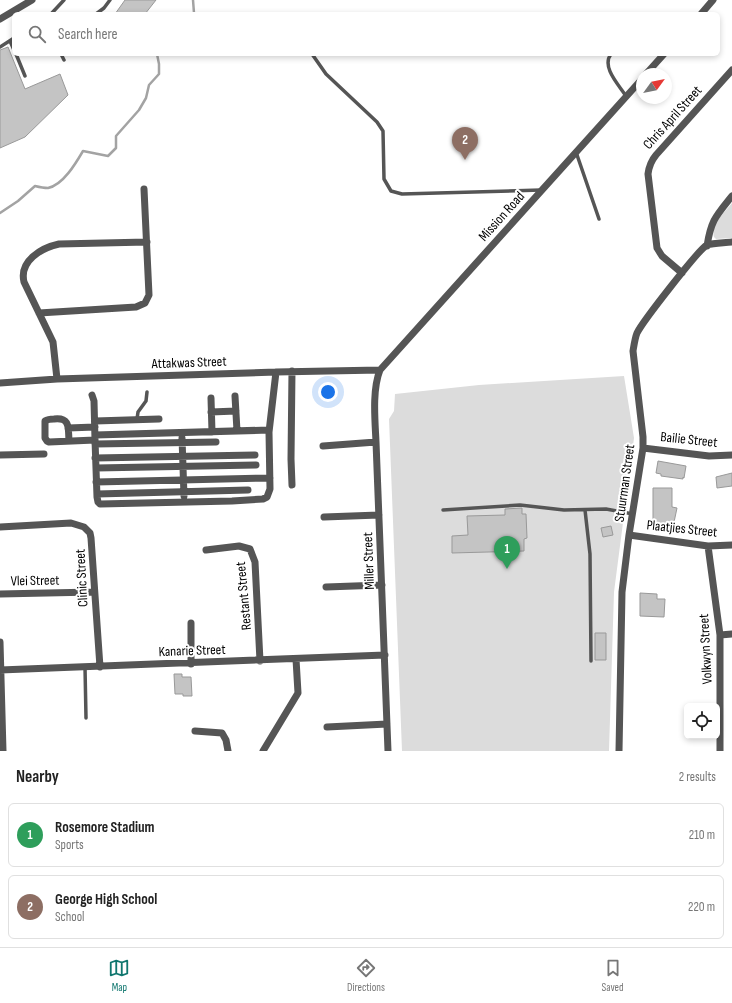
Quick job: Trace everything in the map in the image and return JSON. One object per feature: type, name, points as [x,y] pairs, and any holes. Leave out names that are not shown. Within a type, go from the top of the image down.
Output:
[{"type":"street","points":[[0,19],[32,0]]},
{"type":"street","points":[[702,12],[713,0]]},
{"type":"street","points":[[651,68],[662,56]]},
{"type":"street","name":"Chris April Street","points":[[682,273],[662,256],[656,248],[648,168],[656,154],[732,70]]},
{"type":"street","name":"Mission Road","points":[[380,370],[636,85]]},
{"type":"street","points":[[39,313],[136,307],[142,306],[145,303],[149,295],[144,189]]},
{"type":"street","points":[[732,196],[714,218],[710,229],[707,246],[732,242]]},
{"type":"street","points":[[57,379],[53,342],[22,275],[29,260],[51,246],[59,244],[147,242]]},
{"type":"street","name":"Stuurman Street","points":[[619,751],[621,606],[629,535],[643,448],[633,351],[638,332],[649,316],[682,273],[707,246]]},
{"type":"street","name":"Attakwas Street","points":[[0,383],[57,379],[292,371],[380,370]]},
{"type":"street","name":"Miller Street","points":[[380,370],[376,382],[376,442],[388,751]]},
{"type":"street","points":[[292,371],[292,485]]},
{"type":"street","points":[[92,395],[95,424],[96,482],[98,502],[100,504],[258,500],[263,499],[269,493],[269,430],[276,372]]},
{"type":"street","points":[[235,396],[237,431]]},
{"type":"street","points":[[211,398],[212,432]]},
{"type":"street","points":[[211,412],[236,411]]},
{"type":"street","points":[[69,441],[67,423],[63,418],[45,421],[47,441],[69,441],[95,440],[216,442]]},
{"type":"street","points":[[68,428],[95,424],[159,419]]},
{"type":"street","points":[[136,420],[137,434]]},
{"type":"street","points":[[95,440],[137,434],[269,430]]},
{"type":"street","points":[[181,432],[185,502]]},
{"type":"street","points":[[323,446],[376,442]]},
{"type":"street","name":"Bailie Street","points":[[643,448],[709,456],[732,455]]},
{"type":"street","points":[[0,455],[44,454]]},
{"type":"street","points":[[223,455],[224,479]]},
{"type":"street","points":[[95,458],[255,455]]},
{"type":"street","points":[[96,468],[256,465]]},
{"type":"street","points":[[96,482],[270,478]]},
{"type":"street","points":[[212,479],[212,502]]},
{"type":"street","points":[[97,494],[248,490]]},
{"type":"street","points":[[324,518],[379,515]]},
{"type":"street","name":"Clinic Street","points":[[0,527],[71,523],[84,526],[90,533],[92,538],[94,592],[100,667]]},
{"type":"street","name":"Plaatjies Street","points":[[629,535],[708,546],[732,545]]},
{"type":"street","name":"Restant Street","points":[[206,550],[239,546],[250,549],[253,554],[255,562],[260,661]]},
{"type":"street","name":"Volkwyn Street","points":[[708,546],[720,635],[720,751]]},
{"type":"street","points":[[326,587],[382,585]]},
{"type":"street","name":"Vlei Street","points":[[0,594],[94,592]]},
{"type":"street","points":[[191,623],[191,664]]},
{"type":"street","points":[[720,635],[732,634]]},
{"type":"street","points":[[0,642],[3,751]]},
{"type":"street","name":"Kanarie Street","points":[[0,670],[191,664],[385,655]]},
{"type":"street","points":[[263,751],[298,693],[296,659]]},
{"type":"street","points":[[327,727],[387,724]]},
{"type":"street","points":[[194,731],[222,733],[226,740],[228,751]]},
{"type":"lane","points":[[53,12],[64,0]]},
{"type":"lane","points":[[99,12],[110,0]]},
{"type":"lane","points":[[0,47],[12,40]]},
{"type":"lane","points":[[17,56],[25,76]]},
{"type":"lane","points":[[62,56],[64,60]]},
{"type":"lane","points":[[313,56],[326,74],[382,127],[384,179],[391,191],[402,194],[543,190]]},
{"type":"lane","points":[[610,56],[608,60],[610,71],[626,96]]},
{"type":"lane","points":[[576,152],[600,219]]},
{"type":"lane","points":[[136,420],[138,412],[146,401],[147,392]]},
{"type":"lane","points":[[443,510],[520,505],[564,510],[606,509],[633,514]]},
{"type":"lane","points":[[585,510],[590,554],[591,661]]},
{"type":"lane","points":[[85,667],[86,718]]},
{"type":"shaded area","points":[[732,203],[732,238],[716,239],[713,232],[716,223]]},
{"type":"shaded area","points":[[624,376],[634,438],[614,592],[609,751],[402,751],[389,419],[394,411],[395,394],[479,385]]},
{"type":"building","points":[[125,0],[156,0],[147,12],[116,12]]},
{"type":"building","points":[[8,47],[25,89],[60,74],[68,95],[25,137],[0,148],[0,50]]},
{"type":"building","points":[[658,461],[686,466],[684,478],[661,476],[661,474],[656,473]]},
{"type":"building","points":[[732,473],[732,486],[717,488],[716,477]]},
{"type":"building","points":[[653,488],[672,488],[672,507],[677,508],[673,527],[654,523]]},
{"type":"building","points":[[522,508],[522,514],[526,514],[527,538],[524,539],[524,551],[452,553],[452,536],[468,535],[467,516],[505,515],[505,509]]},
{"type":"building","points":[[611,526],[613,535],[603,537],[601,528]]},
{"type":"building","points":[[640,593],[657,594],[657,599],[665,599],[664,617],[640,616]]},
{"type":"building","points":[[595,633],[606,633],[606,660],[595,660]]},
{"type":"building","points":[[174,674],[182,674],[182,677],[191,677],[192,696],[175,694]]},
{"type":"waterway","points":[[193,0],[194,12]]},
{"type":"waterway","points":[[0,213],[18,201],[35,186],[48,188],[59,183],[83,151],[108,156],[116,148],[116,136],[139,110],[146,98],[149,85],[159,74],[157,56]]},
{"type":"place","name":"George High School","points":[[465,160]]},
{"type":"place","name":"Rosemore Stadium","points":[[507,569]]}]
